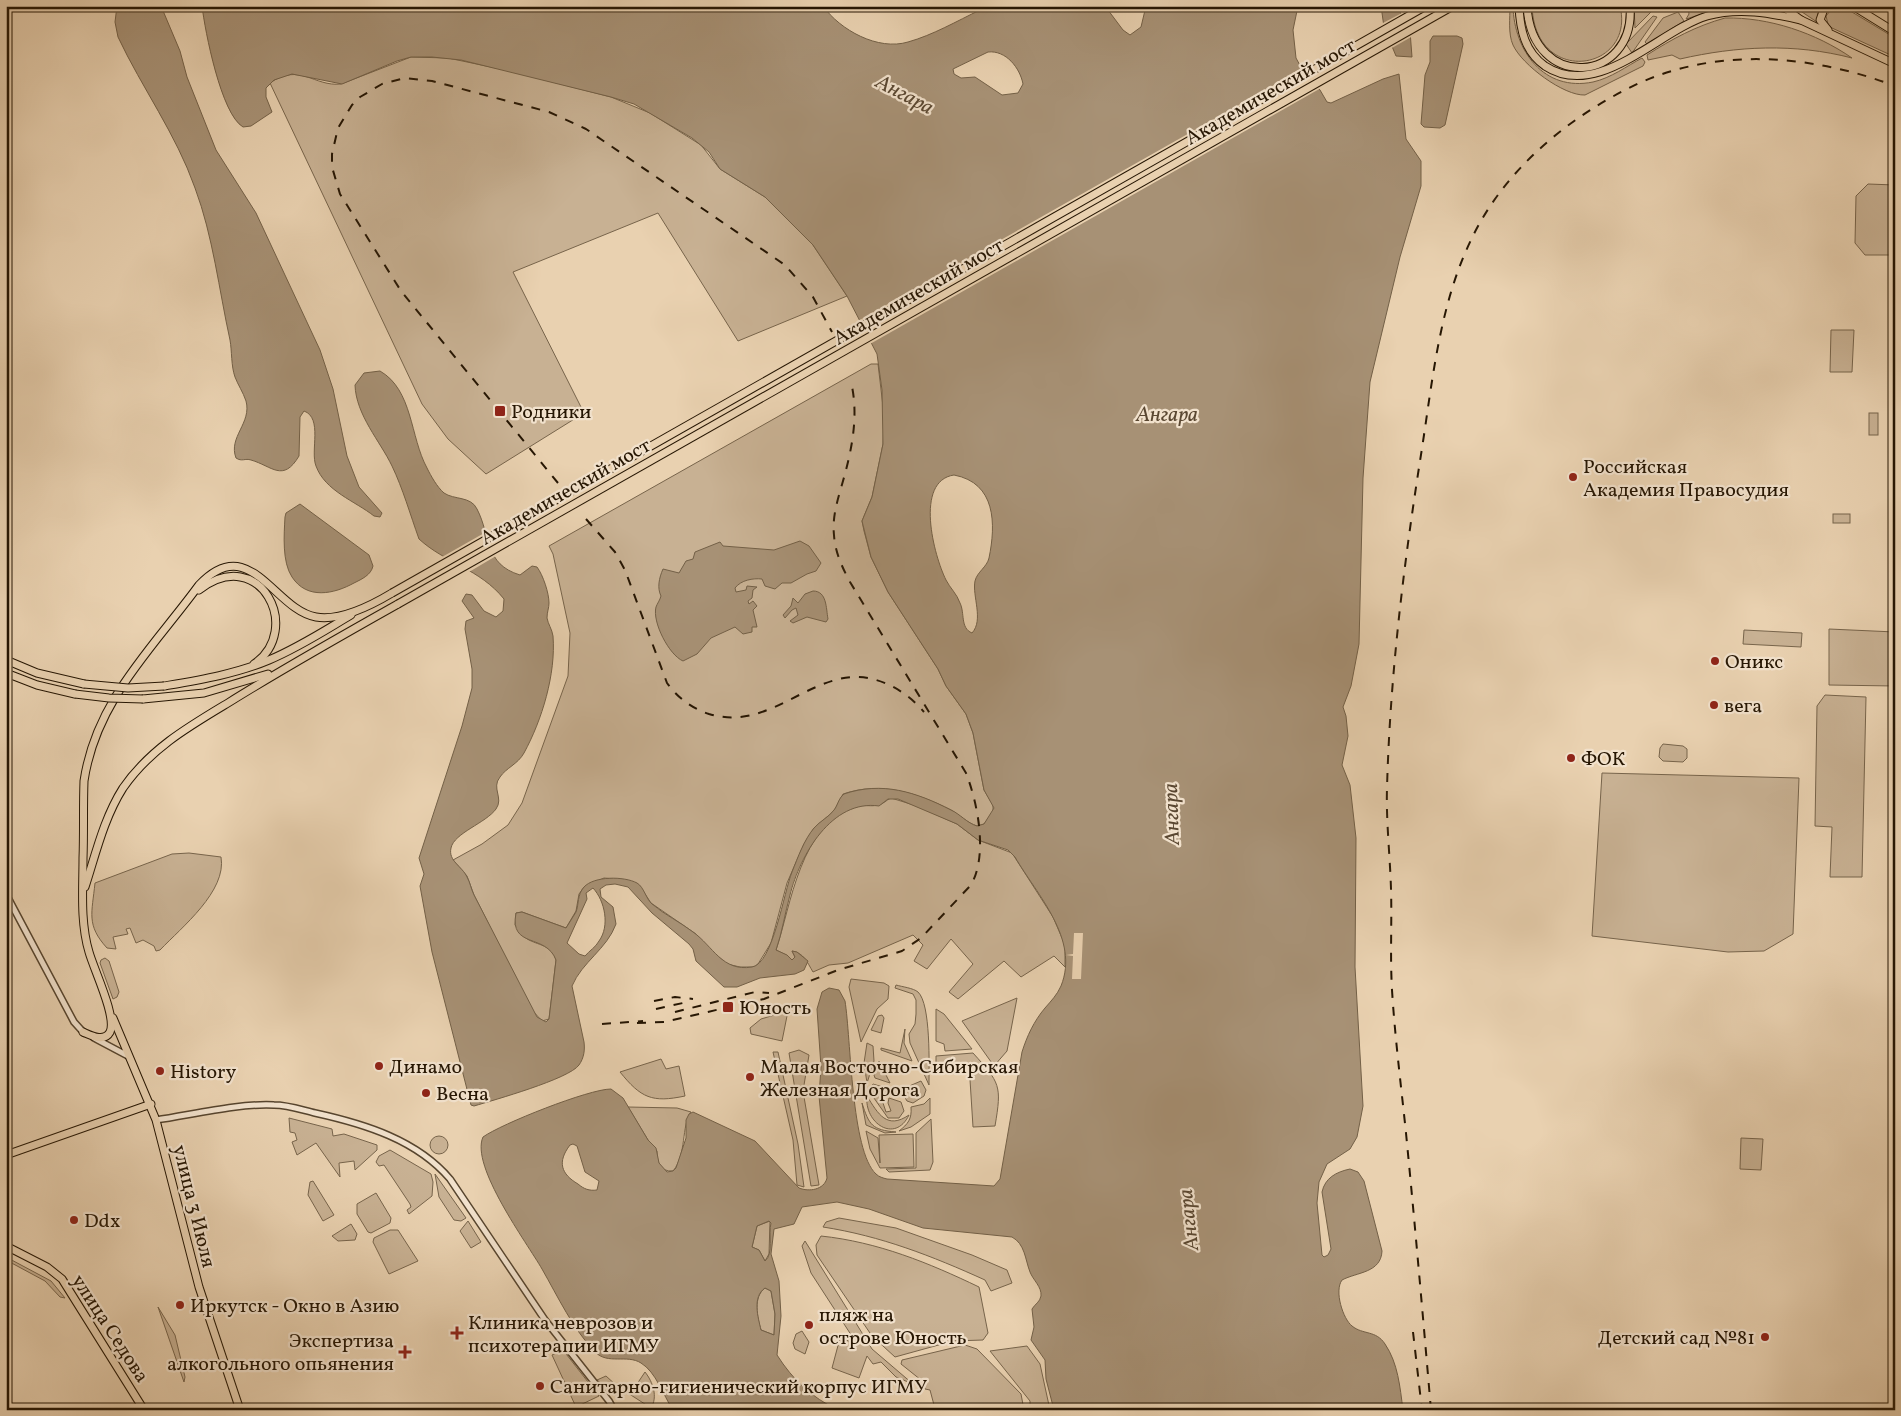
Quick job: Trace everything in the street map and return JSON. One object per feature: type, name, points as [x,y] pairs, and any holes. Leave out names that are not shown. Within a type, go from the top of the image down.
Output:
[{"type":"main road","name":"Академический мост","points":[[368,604],[1426,6]]},
{"type":"main road","name":"Академический мост","points":[[278,671],[1453,6]]},
{"type":"main road","points":[[1519,6],[1523,37],[1534,56],[1555,72],[1574,76],[1591,75],[1610,68],[1687,23],[1709,16],[1760,11],[1801,20],[1895,64]]},
{"type":"main road","points":[[1527,6],[1531,33],[1539,48],[1556,61],[1582,67],[1602,62],[1619,48],[1629,31],[1630,6]]},
{"type":"main road","points":[[1782,6],[1801,20]]},
{"type":"main road","points":[[1825,6],[1820,16],[1821,23],[1839,37]]},
{"type":"main road","points":[[1853,6],[1895,32]]},
{"type":"main road","points":[[190,597],[211,574],[237,566],[256,573],[297,609],[311,616],[338,616],[368,604]]},
{"type":"main road","points":[[190,597],[211,582],[231,576],[252,580],[265,590],[273,607],[274,630],[264,654],[249,666]]},
{"type":"main road","name":"улица 3 Июля","points":[[190,597],[126,678],[95,738],[84,781],[82,894],[88,950],[110,1013],[156,1120],[199,1287],[240,1410]]},
{"type":"main road","points":[[6,660],[37,673],[84,684],[128,688],[164,686],[214,677],[270,660],[368,604]]},
{"type":"main road","points":[[82,894],[108,817],[118,798],[138,769],[172,737],[278,671]]},
{"type":"main road","points":[[6,673],[42,686],[75,694],[143,699],[204,693],[278,671]]},
{"type":"main road","points":[[83,1032],[98,1038],[107,1036],[111,1028],[110,1013]]},
{"type":"main road","points":[[6,1155],[150,1104]]},
{"type":"main road","name":"улица Седова","points":[[6,1246],[47,1267],[62,1279],[144,1410]]},
{"type":"street","points":[[6,894],[74,1022],[83,1032],[130,1057]]},
{"type":"street","points":[[156,1120],[273,1104],[332,1117],[384,1133],[429,1157],[450,1179],[544,1320],[609,1401],[614,1410]]},
{"type":"shaded area","points":[[1510,6],[1513,6],[1519,38],[1526,52],[1535,65],[1546,74],[1560,81],[1576,83],[1593,82],[1612,75],[1642,58],[1645,62],[1643,66],[1585,95],[1566,90],[1544,78],[1518,53],[1510,36]]},
{"type":"shaded area","points":[[1532,6],[1620,6],[1621,28],[1613,45],[1600,56],[1583,61],[1565,59],[1549,50],[1537,32]]},
{"type":"shaded area","points":[[1634,6],[1656,6],[1635,28]]},
{"type":"shaded area","points":[[1700,6],[1725,7],[1686,19],[1689,14],[1688,8]]},
{"type":"shaded area","points":[[1793,6],[1819,6],[1817,22]]},
{"type":"shaded area","points":[[1834,6],[1847,9],[1895,38],[1895,57],[1832,28],[1828,24],[1826,16]]},
{"type":"shaded area","points":[[1678,12],[1684,21],[1647,44],[1645,42],[1663,18]]},
{"type":"shaded area","points":[[1653,16],[1657,17],[1632,53],[1626,44]]},
{"type":"shaded area","points":[[1725,18],[1758,20],[1792,28],[1823,41],[1852,58],[1809,50],[1766,48],[1723,51],[1680,59],[1672,55],[1648,60],[1647,55],[1675,38]]},
{"type":"shaded area","points":[[411,57],[448,58],[510,71],[611,97],[650,113],[701,145],[720,169],[765,197],[813,245],[847,296],[738,341],[658,213],[513,272],[584,413],[486,474],[448,439],[422,404],[270,83],[281,77],[299,75],[331,84],[341,84]]},
{"type":"shaded area","points":[[1868,184],[1895,185],[1895,252],[1892,255],[1865,255],[1855,243],[1856,196]]},
{"type":"shaded area","points":[[1831,330],[1854,330],[1852,372],[1830,372]]},
{"type":"shaded area","points":[[871,364],[878,364],[884,415],[883,444],[872,497],[862,521],[871,557],[888,592],[938,669],[946,686],[966,714],[973,733],[984,790],[993,805],[993,812],[984,824],[977,826],[951,810],[912,794],[885,789],[871,789],[843,794],[834,811],[814,828],[804,844],[787,883],[771,943],[758,964],[754,967],[740,967],[727,964],[707,947],[696,934],[651,903],[639,885],[624,880],[604,878],[584,887],[579,894],[576,911],[566,928],[522,912],[516,913],[515,925],[521,933],[529,940],[551,951],[556,960],[549,1019],[542,1021],[532,1010],[474,895],[467,876],[453,860],[482,844],[508,825],[522,803],[568,676],[570,633],[553,554],[549,546]]},
{"type":"shaded area","points":[[1869,413],[1878,413],[1878,435],[1869,435]]},
{"type":"shaded area","points":[[1833,514],[1850,514],[1850,523],[1833,523]]},
{"type":"shaded area","points":[[1829,629],[1895,632],[1895,686],[1829,685]]},
{"type":"shaded area","points":[[1744,630],[1802,633],[1801,647],[1743,644]]},
{"type":"shaded area","points":[[1825,695],[1866,697],[1862,877],[1830,877],[1832,827],[1815,826],[1817,706]]},
{"type":"shaded area","points":[[1663,744],[1683,746],[1687,749],[1687,758],[1683,762],[1663,761],[1659,757],[1660,748]]},
{"type":"shaded area","points":[[1602,773],[1799,778],[1793,934],[1764,951],[1728,952],[1592,936]]},
{"type":"shaded area","points":[[891,798],[917,806],[957,824],[978,840],[1012,853],[1053,917],[1065,945],[1065,967],[1054,956],[1021,977],[1004,961],[958,999],[949,992],[973,964],[951,939],[927,969],[914,961],[923,945],[913,935],[848,963],[829,965],[813,972],[800,954],[792,951],[795,957],[792,960],[776,950],[801,868],[810,848],[822,830],[837,816],[856,807],[873,806]]},
{"type":"shaded area","points":[[189,853],[221,857],[221,870],[217,883],[201,908],[160,950],[156,951],[154,946],[143,940],[136,943],[130,928],[126,929],[128,934],[113,937],[116,949],[107,948],[100,940],[93,925],[92,911],[95,883],[172,854]]},
{"type":"shaded area","points":[[105,958],[109,961],[119,992],[117,997],[113,999],[100,963]]},
{"type":"shaded area","points":[[851,979],[884,983],[889,986],[888,999],[877,1009],[861,1042],[849,987]]},
{"type":"shaded area","points":[[896,985],[918,992],[922,999],[927,1022],[929,1085],[910,1043],[909,1034],[915,1024],[916,1000],[913,994],[895,988]]},
{"type":"shaded area","points":[[1017,998],[1007,1051],[994,1066],[962,1021]]},
{"type":"shaded area","points":[[936,1009],[944,1014],[972,1049],[945,1051],[944,1044],[936,1041]]},
{"type":"shaded area","points":[[788,1011],[782,1041],[751,1034],[750,1028],[761,1019]]},
{"type":"shaded area","points":[[882,1015],[884,1018],[881,1033],[871,1030],[878,1016]]},
{"type":"shaded area","points":[[905,1029],[904,1043],[912,1061],[881,1050],[881,1048],[900,1053]]},
{"type":"shaded area","points":[[867,1043],[873,1046],[874,1061],[867,1083],[864,1063]]},
{"type":"shaded area","points":[[799,1050],[809,1055],[803,1091],[819,1185],[811,1186],[789,1053]]},
{"type":"shaded area","points":[[773,1052],[778,1052],[798,1144],[804,1187],[797,1185],[793,1140]]},
{"type":"shaded area","points":[[973,1053],[989,1071],[997,1085],[998,1102],[995,1126],[973,1127],[969,1064],[936,1063],[936,1056]]},
{"type":"shaded area","points":[[661,1059],[666,1069],[679,1066],[685,1096],[664,1099],[648,1096],[634,1088],[620,1072]]},
{"type":"shaded area","points":[[879,1061],[890,1083],[875,1078],[874,1075]]},
{"type":"shaded area","points":[[921,1081],[926,1090],[924,1096],[913,1103],[907,1101],[904,1096],[907,1087]]},
{"type":"shaded area","points":[[873,1084],[886,1088],[883,1103],[886,1112],[891,1111],[888,1103],[889,1098],[901,1102],[904,1111],[899,1118],[888,1118],[869,1091]]},
{"type":"shaded area","points":[[867,1096],[875,1109],[884,1118],[895,1121],[909,1115],[903,1124],[896,1128],[889,1129],[882,1126],[875,1122],[870,1114],[867,1106]]},
{"type":"shaded area","points":[[930,1098],[930,1114],[911,1127],[899,1131],[909,1121],[911,1107],[924,1104]]},
{"type":"shaded area","points":[[862,1103],[867,1117],[873,1125],[882,1130],[896,1132],[885,1133],[866,1125]]},
{"type":"shaded area","points":[[628,1107],[677,1108],[691,1112],[686,1125],[680,1157],[673,1171],[665,1170],[660,1166],[657,1151]]},
{"type":"shaded area","points":[[289,1118],[332,1129],[333,1136],[344,1134],[377,1145],[377,1150],[355,1170],[354,1161],[339,1163],[340,1177],[316,1143],[297,1155],[292,1142],[297,1140],[295,1133],[290,1132]]},
{"type":"shaded area","points":[[931,1119],[933,1162],[930,1170],[889,1172],[886,1169],[916,1168],[916,1133]]},
{"type":"shaded area","points":[[866,1131],[878,1138],[880,1163],[879,1135],[913,1134],[914,1167],[880,1168],[870,1149]]},
{"type":"shaded area","points":[[435,1136],[443,1136],[448,1141],[446,1152],[435,1154],[430,1149],[430,1141]]},
{"type":"shaded area","points":[[1741,1138],[1763,1139],[1761,1170],[1740,1169]]},
{"type":"shaded area","points":[[390,1150],[431,1174],[433,1182],[432,1196],[409,1214],[407,1210],[411,1207],[410,1204],[384,1165],[379,1166],[376,1162],[379,1156]]},
{"type":"shaded area","points":[[435,1174],[466,1218],[461,1221],[454,1220],[439,1197]]},
{"type":"shaded area","points":[[313,1181],[334,1215],[323,1221],[308,1195],[310,1182]]},
{"type":"shaded area","points":[[376,1193],[391,1218],[390,1223],[371,1233],[368,1232],[357,1214],[357,1204]]},
{"type":"shaded area","points":[[839,1218],[896,1228],[972,1255],[1007,1270],[1012,1283],[991,1291],[985,1280],[926,1255],[886,1241],[823,1227],[826,1222]]},
{"type":"shaded area","points":[[468,1221],[481,1242],[471,1248],[460,1231]]},
{"type":"shaded area","points":[[770,1221],[769,1254],[765,1261],[759,1250],[752,1247],[757,1226]]},
{"type":"shaded area","points":[[351,1224],[357,1234],[355,1240],[338,1241],[332,1236]]},
{"type":"shaded area","points":[[390,1230],[398,1230],[418,1261],[389,1274],[373,1242],[374,1238]]},
{"type":"shaded area","points":[[821,1236],[883,1248],[922,1262],[979,1287],[988,1333],[983,1340],[953,1341],[895,1357],[872,1336],[817,1255],[816,1245]]},
{"type":"shaded area","points":[[805,1241],[872,1349],[913,1384],[896,1377],[881,1362],[873,1364],[867,1356],[859,1378],[832,1368],[840,1338],[857,1344],[811,1273],[802,1246]]},
{"type":"shaded area","points":[[6,1257],[51,1281],[65,1298],[60,1297],[45,1281],[6,1260]]},
{"type":"shaded area","points":[[765,1288],[771,1291],[775,1314],[774,1335],[761,1330],[758,1319],[757,1302]]},
{"type":"shaded area","points":[[158,1307],[175,1335],[185,1377],[184,1382]]},
{"type":"shaded area","points":[[802,1331],[809,1342],[805,1354],[795,1349],[793,1343],[796,1334]]},
{"type":"shaded area","points":[[965,1345],[977,1349],[1021,1394],[1024,1410],[932,1410],[931,1406],[934,1405],[930,1390],[925,1389],[921,1380],[901,1364],[902,1360]]},
{"type":"shaded area","points":[[1027,1346],[1040,1364],[1050,1410],[1030,1410],[1030,1401],[990,1351]]},
{"type":"shaded area","points":[[563,1350],[599,1396],[576,1407],[552,1355]]},
{"type":"shaded area","points":[[645,1372],[654,1390],[651,1408],[617,1386],[637,1384]]},
{"type":"shaded area","points":[[606,1376],[617,1386],[608,1389],[597,1380]]},
{"type":"shaded area","points":[[1800,1405],[1838,1405],[1841,1410],[1796,1410]]},
{"type":"water","points":[[117,6],[161,6],[180,51],[187,77],[216,150],[256,213],[320,350],[333,389],[347,456],[359,487],[382,513],[380,517],[374,516],[341,495],[320,475],[315,460],[315,428],[313,420],[304,411],[300,417],[299,456],[288,469],[277,470],[251,460],[236,458],[235,443],[247,409],[246,401],[234,373],[230,340],[207,225],[187,168],[169,130],[118,37],[115,22]]},
{"type":"water","name":"Ангара","points":[[202,6],[823,6],[830,15],[849,30],[872,41],[896,44],[908,42],[936,32],[980,10],[984,6],[1105,6],[1123,30],[1130,35],[1141,27],[1146,6],[1298,6],[1293,30],[1296,58],[1327,102],[1331,103],[1383,79],[1399,74],[1406,139],[1421,161],[1421,186],[1400,257],[1370,382],[1363,478],[1359,644],[1351,686],[1343,707],[1348,736],[1342,765],[1350,785],[1356,838],[1355,967],[1363,1106],[1357,1137],[1350,1149],[1327,1164],[1319,1182],[1317,1203],[1322,1255],[1324,1257],[1328,1255],[1331,1249],[1322,1192],[1323,1187],[1328,1179],[1350,1169],[1358,1172],[1364,1181],[1382,1251],[1381,1258],[1373,1268],[1342,1280],[1339,1298],[1343,1311],[1352,1326],[1378,1337],[1389,1351],[1398,1376],[1403,1410],[1054,1410],[1046,1379],[1045,1360],[1031,1340],[1034,1327],[1032,1309],[1040,1300],[1041,1293],[1030,1272],[1024,1252],[1016,1240],[1012,1237],[923,1228],[869,1209],[837,1202],[802,1207],[794,1224],[774,1229],[771,1254],[779,1281],[781,1316],[777,1355],[803,1387],[838,1410],[673,1410],[651,1372],[641,1363],[636,1360],[612,1359],[600,1356],[587,1343],[566,1312],[492,1185],[481,1150],[483,1137],[546,1108],[584,1095],[611,1089],[623,1098],[648,1140],[656,1148],[659,1163],[667,1172],[673,1171],[676,1168],[686,1138],[686,1120],[689,1114],[693,1112],[755,1141],[799,1188],[807,1190],[816,1189],[823,1185],[827,1178],[819,1096],[821,1067],[817,1009],[822,992],[829,988],[839,990],[845,1001],[853,1093],[861,1142],[868,1161],[876,1174],[887,1179],[994,1186],[1000,1179],[1024,1046],[1037,1018],[1061,986],[1065,969],[1065,951],[1061,935],[1044,902],[1015,857],[1008,850],[978,840],[957,824],[898,799],[888,799],[879,806],[862,806],[847,811],[821,833],[810,847],[795,879],[776,950],[787,955],[792,960],[795,957],[792,951],[797,952],[808,961],[804,970],[795,974],[760,978],[737,987],[724,987],[696,961],[693,949],[689,944],[652,913],[628,887],[615,884],[606,885],[600,889],[601,897],[613,907],[616,924],[607,941],[576,977],[572,986],[584,1042],[584,1054],[581,1062],[572,1071],[547,1083],[474,1106],[471,1105],[432,952],[420,886],[424,874],[419,858],[462,726],[472,688],[472,669],[465,629],[466,621],[474,618],[462,601],[466,594],[472,595],[484,611],[496,617],[503,611],[504,599],[484,580],[419,539],[396,475],[369,427],[356,396],[355,385],[364,373],[380,371],[391,379],[399,390],[405,402],[421,456],[432,478],[444,493],[467,500],[474,505],[481,519],[490,548],[500,564],[520,575],[532,566],[537,567],[547,589],[549,603],[547,618],[553,636],[552,666],[550,681],[537,726],[524,753],[498,781],[499,801],[496,809],[458,838],[451,848],[453,860],[465,873],[474,895],[537,1017],[546,1022],[549,1019],[556,960],[545,946],[523,937],[518,932],[515,924],[516,913],[522,912],[566,928],[576,912],[579,896],[584,887],[589,883],[602,879],[625,879],[637,883],[652,904],[693,932],[725,962],[742,968],[752,967],[759,963],[766,954],[772,941],[789,881],[804,843],[814,828],[830,815],[844,794],[872,788],[899,790],[938,804],[977,826],[984,824],[994,808],[984,790],[973,733],[966,714],[946,686],[938,669],[888,592],[871,557],[862,521],[872,497],[883,444],[882,390],[877,354],[847,296],[813,245],[765,197],[720,169],[709,152],[692,138],[634,104],[461,60],[411,57],[342,84],[292,74],[274,80],[266,88],[266,97],[272,112],[251,126],[243,127],[235,119],[221,90],[210,52]],"holes":[[[988,52],[995,52],[1011,61],[1019,72],[1023,84],[1018,93],[1002,95],[975,77],[961,78],[954,74],[953,69]],[[954,475],[968,479],[978,487],[990,507],[992,519],[991,545],[988,561],[975,581],[977,622],[972,633],[968,631],[964,624],[960,603],[941,569],[933,538],[931,521],[931,505],[934,491],[942,480]],[[593,888],[601,900],[605,921],[599,941],[585,956],[579,954],[567,943],[587,899],[586,893]],[[570,1145],[577,1146],[585,1172],[599,1181],[597,1190],[589,1190],[582,1187],[565,1172],[562,1162]],[[769,1221],[771,1223],[768,1258],[765,1261],[759,1250],[752,1247],[757,1226]],[[765,1288],[771,1291],[775,1314],[774,1335],[761,1330],[757,1307],[758,1297]]]},
{"type":"water","points":[[1381,6],[1397,6],[1410,31],[1412,57],[1396,56],[1384,27]]},
{"type":"water","points":[[1433,36],[1457,36],[1462,38],[1463,44],[1445,125],[1440,128],[1424,127],[1421,124],[1425,75],[1430,62],[1430,41]]},
{"type":"water","points":[[300,504],[369,555],[373,566],[368,574],[346,587],[330,592],[313,592],[298,584],[292,577],[287,564],[284,532],[286,513]]},
{"type":"water","points":[[800,541],[809,546],[821,563],[816,571],[791,583],[782,583],[775,589],[765,586],[762,579],[744,581],[735,588],[736,592],[746,590],[747,586],[757,587],[753,590],[752,598],[748,601],[749,604],[753,601],[757,606],[753,610],[757,627],[752,627],[752,632],[743,634],[735,627],[711,638],[697,654],[683,661],[672,652],[659,629],[655,613],[661,596],[659,583],[663,569],[679,573],[686,561],[693,559],[695,552],[720,542],[723,546],[774,550]]},
{"type":"water","points":[[813,591],[818,592],[823,597],[828,619],[826,622],[807,617],[793,623],[790,621],[798,615],[796,608],[785,618],[783,615],[791,606],[793,598],[798,603],[805,594]]},
{"type":"pier","points":[[1402,13],[1412,30],[1413,36],[1390,49],[1381,24]]},
{"type":"pier","points":[[1304,68],[1321,88],[870,344],[858,321]]},
{"type":"pier","points":[[486,532],[496,556],[469,572],[442,557]]},
{"type":"pier","points":[[1074,933],[1083,933],[1081,979],[1072,979],[1073,956],[1066,955],[1073,954]]},
{"type":"railway","points":[[1431,1410],[1413,1202],[1393,1008],[1387,788],[1394,665],[1408,543],[1438,348],[1451,293],[1460,266],[1484,216],[1516,172],[1556,135],[1578,118],[1625,90],[1657,76],[1690,66],[1724,61],[1759,59],[1793,61],[1828,67],[1862,75],[1895,86]]},
{"type":"railway","points":[[558,483],[401,291],[340,194],[332,167],[332,154],[338,128],[352,105],[360,97],[382,84],[405,78],[432,81],[549,112],[586,129],[785,265],[813,297],[832,332]]},
{"type":"railway","points":[[637,1023],[664,1022],[764,999],[838,970],[902,951],[921,938],[971,885],[976,873],[980,845],[979,829],[974,799],[966,773],[850,582],[837,553],[834,528],[835,514],[853,432],[854,407],[851,382]]},
{"type":"railway","points":[[586,519],[615,552],[625,570],[667,683],[680,698],[691,706],[709,714],[727,717],[744,716],[776,706],[823,684],[839,679],[863,677],[897,689],[916,703],[924,712]]},
{"type":"railway","points":[[675,1012],[755,992],[769,993]]},
{"type":"railway","points":[[654,1001],[675,997],[693,999]]},
{"type":"railway","points":[[656,1009],[683,1003]]},
{"type":"railway","points":[[602,1024],[643,1021]]},
{"type":"railway","points":[[1413,1332],[1422,1410]]},
{"type":"place","name":"Родники","points":[[500,411]]},
{"type":"place","name":"Российская Академия Правосудия","points":[[1573,477]]},
{"type":"place","name":"Оникс","points":[[1715,661]]},
{"type":"place","name":"вега","points":[[1714,705]]},
{"type":"place","name":"ФОК","points":[[1571,758]]},
{"type":"place","name":"Юность","points":[[728,1007]]},
{"type":"place","name":"Динамо","points":[[379,1066]]},
{"type":"place","name":"History","points":[[160,1071]]},
{"type":"place","name":"Малая Восточно-Сибирская Железная Дорога","points":[[750,1077]]},
{"type":"place","name":"Весна","points":[[426,1093]]},
{"type":"place","name":"Ddx","points":[[74,1220]]},
{"type":"place","name":"Иркутск - Окно в Азию","points":[[180,1305]]},
{"type":"place","name":"пляж на острове Юность","points":[[809,1325]]},
{"type":"place","name":"Клиника неврозов и психотерапии ИГМУ","points":[[457,1333]]},
{"type":"place","name":"Детский сад №81","points":[[1765,1337]]},
{"type":"place","name":"Экспертиза алкогольного опьянения","points":[[405,1352]]},
{"type":"place","name":"Санитарно-гигиенический корпус ИГМУ","points":[[540,1386]]}]
